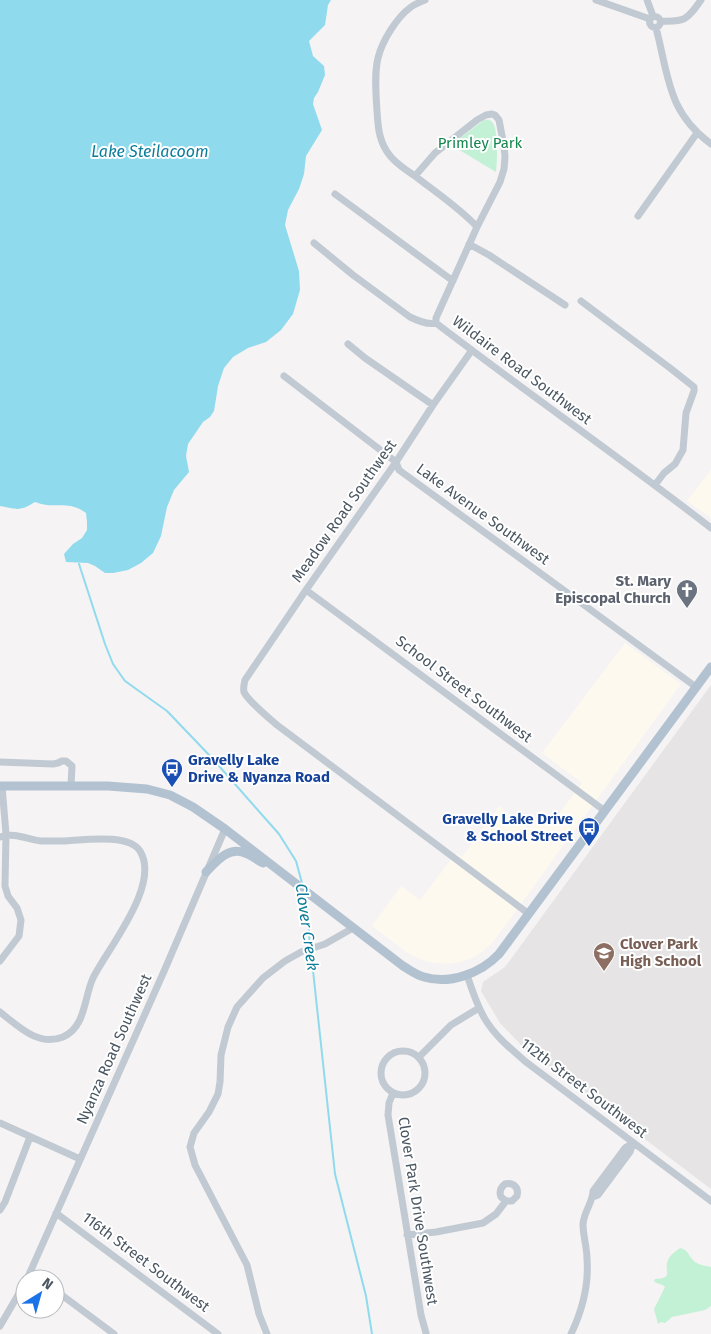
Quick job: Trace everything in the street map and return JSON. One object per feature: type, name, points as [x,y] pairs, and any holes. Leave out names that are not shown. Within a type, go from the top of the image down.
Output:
[{"type":"main road","points":[[1,786],[116,786],[139,788],[170,796],[193,807],[225,829],[403,966],[425,978],[443,980],[467,975],[493,960],[711,667]]},
{"type":"main road","points":[[206,872],[220,858],[235,851],[245,853],[283,873]]},
{"type":"street","points":[[425,0],[412,6],[398,20],[382,46],[378,57],[376,69],[377,104],[381,142],[400,166],[462,213],[477,227]]},
{"type":"street","points":[[596,0],[652,18]]},
{"type":"street","points":[[648,1],[652,18],[650,24],[654,27],[658,24],[676,22],[687,18],[701,0]]},
{"type":"street","points":[[637,14],[644,9],[648,1]]},
{"type":"street","points":[[658,24],[667,77],[673,96],[684,119],[711,144]]},
{"type":"street","points":[[415,176],[436,153],[477,120],[489,114],[498,117],[504,146],[504,169],[500,182],[477,227],[436,318],[436,323]]},
{"type":"street","points":[[638,216],[697,133]]},
{"type":"street","points":[[335,194],[453,281]]},
{"type":"street","name":"Wildaire Road Southwest","points":[[314,243],[353,275],[410,317],[420,322],[436,323],[656,485],[711,528]]},
{"type":"street","points":[[469,244],[565,305]]},
{"type":"street","points":[[581,301],[694,387],[686,412],[683,450],[675,464],[664,473],[656,485]]},
{"type":"street","points":[[348,344],[433,405]]},
{"type":"street","name":"Meadow Road Southwest","points":[[472,350],[306,590],[243,685],[244,693],[277,725],[528,914]]},
{"type":"street","name":"Lake Avenue Southwest","points":[[284,376],[396,462],[399,470],[696,687]]},
{"type":"street","name":"School Street Southwest","points":[[306,590],[605,810]]},
{"type":"street","points":[[0,762],[53,764],[62,760],[66,761],[72,766],[72,785]]},
{"type":"street","points":[[0,961],[19,936],[21,926],[20,913],[8,896],[5,886],[1,786]]},
{"type":"street","name":"Nyanza Road Southwest","points":[[32,1269],[225,829]]},
{"type":"street","points":[[0,1012],[28,1033],[42,1040],[62,1037],[73,1030],[80,1020],[91,982],[96,972],[136,904],[145,873],[144,861],[138,849],[133,844],[119,840],[42,841],[3,835]]},
{"type":"street","points":[[267,1334],[259,1314],[247,1265],[195,1165],[190,1147],[194,1133],[209,1112],[218,1094],[221,1055],[228,1027],[234,1012],[244,998],[263,978],[285,961],[300,952],[325,944],[353,928]]},
{"type":"street","name":"112th Street Southwest","points":[[467,975],[479,1008],[489,1026],[506,1045],[711,1201]]},
{"type":"street","points":[[393,1093],[385,1086],[382,1079],[382,1065],[386,1058],[392,1053],[406,1050],[419,1057],[450,1025],[479,1008]]},
{"type":"street","name":"Clover Park Drive Southwest","points":[[419,1057],[425,1070],[422,1084],[418,1090],[411,1094],[393,1093],[388,1115],[421,1316],[426,1333]]},
{"type":"street","points":[[0,1123],[80,1159]]},
{"type":"street","points":[[0,1210],[5,1202],[30,1137]]},
{"type":"street","points":[[571,1334],[581,1309],[586,1288],[588,1260],[583,1223],[587,1206],[592,1197],[598,1195],[630,1152],[633,1143]]},
{"type":"street","points":[[408,1235],[483,1223],[496,1214],[506,1201]]},
{"type":"street","name":"116th Street Southwest","points":[[56,1213],[218,1334]]},
{"type":"street","points":[[65,1297],[114,1334]]},
{"type":"street","points":[[0,1326],[15,1300]]},
{"type":"shaded area","points":[[711,470],[711,518],[687,501]]},
{"type":"shaded area","points":[[625,643],[681,684],[494,941],[474,957],[461,962],[446,964],[427,962],[409,954],[372,926],[401,886],[420,900],[456,853],[462,857],[499,806],[528,828],[542,810],[555,819],[582,783],[542,753]]},
{"type":"shaded area","name":"Clover Park High School","points":[[711,685],[711,1189],[523,1047],[500,1023],[481,991],[483,982],[505,967]]},
{"type":"green space","name":"Primley Park","points":[[484,120],[492,122],[496,131],[496,172],[451,145]]},
{"type":"green space","points":[[680,1248],[687,1252],[695,1262],[711,1267],[711,1306],[705,1310],[672,1317],[665,1323],[661,1322],[658,1324],[654,1309],[665,1287],[654,1281],[667,1275],[668,1260]]},
{"type":"water","name":"Lake Steilacoom","points":[[0,0],[331,0],[328,5],[325,25],[309,41],[313,56],[324,66],[325,75],[313,104],[322,130],[306,156],[304,174],[299,189],[288,210],[285,225],[299,271],[300,290],[293,314],[281,330],[266,342],[248,348],[233,357],[224,368],[218,386],[214,411],[203,422],[188,444],[186,456],[189,472],[174,490],[167,507],[161,536],[153,553],[141,563],[128,570],[105,573],[88,563],[66,562],[64,554],[82,538],[87,530],[86,513],[73,506],[49,505],[35,502],[18,509],[0,506]]},
{"type":"waterway","name":"Clover Creek","points":[[79,564],[113,664],[125,681],[167,711],[212,758],[279,834],[296,861],[302,883]]},
{"type":"waterway","name":"Clover Creek","points":[[305,895],[310,947]]},
{"type":"waterway","name":"Clover Creek","points":[[311,952],[335,1174],[366,1296],[372,1334]]},
{"type":"place","name":"St. Mary Episcopal Church","points":[[687,609]]},
{"type":"place","name":"Gravelly Lake Drive & Nyanza Road","points":[[172,788]]},
{"type":"place","name":"Gravelly Lake Drive & School Street","points":[[589,847]]},
{"type":"place","name":"Clover Park High School","points":[[604,972]]}]
